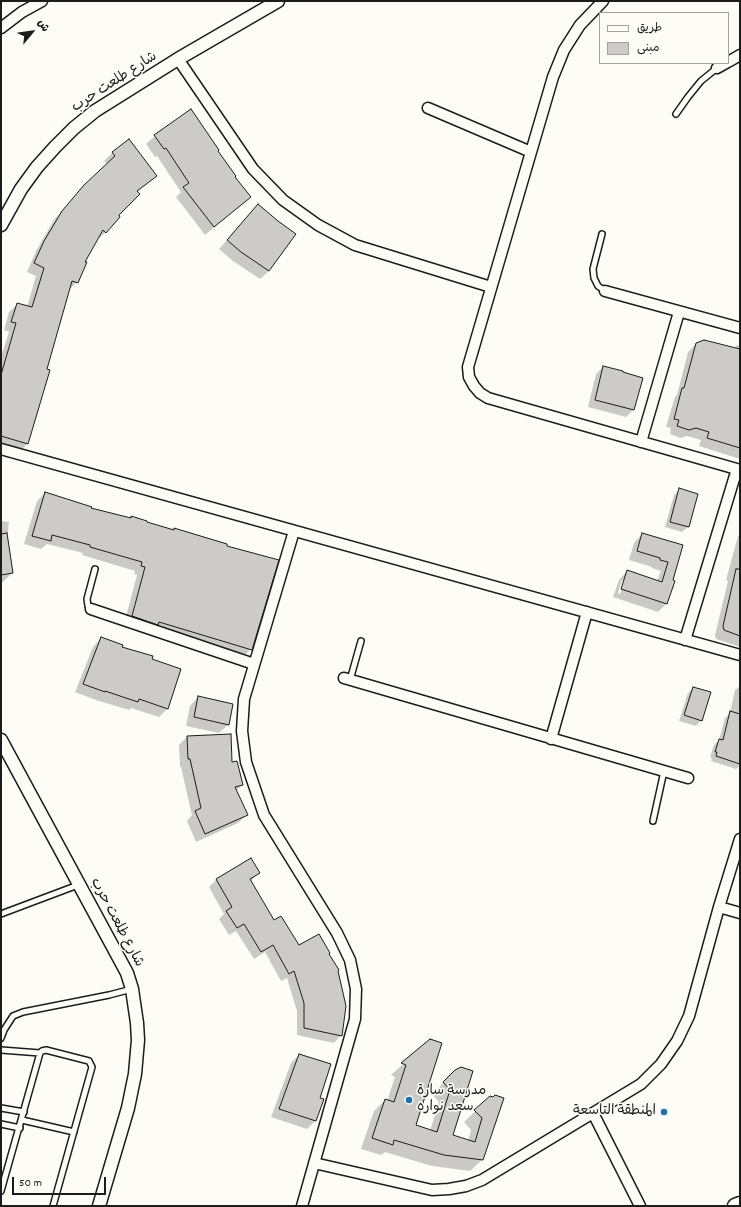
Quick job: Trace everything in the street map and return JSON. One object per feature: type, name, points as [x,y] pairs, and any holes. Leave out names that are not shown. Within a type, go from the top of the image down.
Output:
[{"type":"main road","points":[[735,1206],[740,1204]]},
{"type":"street","points":[[1,28],[22,12],[42,1]]},
{"type":"street","name":"شارع طلعت حرب","points":[[1,225],[21,190],[37,167],[74,128],[107,102],[278,1]]},
{"type":"street","points":[[603,1],[580,25],[564,50],[553,77],[468,367],[469,377],[480,393],[488,398],[738,470],[685,640]]},
{"type":"street","points":[[729,61],[740,55]]},
{"type":"street","points":[[178,59],[253,169],[283,200],[312,221],[355,245],[491,287]]},
{"type":"street","points":[[428,108],[531,152]]},
{"type":"street","points":[[605,291],[740,328]]},
{"type":"street","points":[[641,442],[679,312]]},
{"type":"street","points":[[1,449],[740,655]]},
{"type":"street","points":[[294,531],[244,699],[242,731],[246,762],[264,815],[337,933],[350,960],[356,989],[355,1019],[302,1206]]},
{"type":"street","points":[[91,609],[254,664]]},
{"type":"street","points":[[551,739],[588,612]]},
{"type":"street","points":[[347,679],[688,778]]},
{"type":"street","name":"شارع طلعت حرب","points":[[1,740],[127,972],[132,989],[138,1040],[135,1074],[128,1108],[98,1206]]},
{"type":"street","points":[[314,1163],[432,1190],[466,1186],[482,1180],[641,1084],[661,1064],[677,1042],[689,1016],[719,907],[740,839]]},
{"type":"street","points":[[719,907],[740,913]]},
{"type":"street","points":[[593,1113],[640,1206]]},
{"type":"lane","points":[[676,114],[701,81],[724,64]]},
{"type":"lane","points":[[602,234],[593,270],[594,278],[598,286],[605,291]]},
{"type":"lane","points":[[91,609],[87,603],[87,599],[95,569]]},
{"type":"lane","points":[[347,679],[362,641]]},
{"type":"lane","points":[[653,821],[664,771]]},
{"type":"lane","points":[[1,914],[79,884]]},
{"type":"lane","points":[[1,1038],[13,1016],[22,1012],[132,989]]},
{"type":"lane","points":[[1,1050],[40,1053],[46,1050],[89,1061],[92,1065],[53,1206]]},
{"type":"lane","points":[[1,1191],[40,1053]]},
{"type":"lane","points":[[1,1108],[24,1112]]},
{"type":"lane","points":[[22,1120],[74,1132]]},
{"type":"lane","points":[[1,1124],[20,1128]]},
{"type":"building","points":[[191,109],[236,176],[235,177],[251,197],[214,227],[183,187],[189,183],[166,148],[164,149],[154,135]]},
{"type":"building","points":[[129,139],[157,176],[137,191],[140,194],[119,215],[120,217],[106,233],[103,230],[85,262],[87,262],[78,283],[72,281],[47,369],[50,370],[28,444],[1,436],[1,375],[16,323],[11,322],[17,303],[32,307],[44,268],[34,263],[44,241],[62,211],[84,185],[115,156],[112,152]]},
{"type":"building","points":[[258,204],[296,234],[269,271],[241,252],[227,240]]},
{"type":"building","points":[[704,340],[740,349],[740,448],[707,438],[709,432],[696,428],[689,430],[677,426],[679,420],[674,419],[696,343]]},
{"type":"building","points":[[603,366],[643,378],[634,410],[595,400]]},
{"type":"building","points":[[679,488],[698,494],[689,527],[670,522]]},
{"type":"building","points":[[45,492],[92,507],[91,508],[131,518],[131,516],[174,530],[174,528],[227,544],[227,546],[279,560],[252,650],[159,622],[158,625],[132,616],[145,567],[141,566],[142,562],[90,547],[90,545],[52,535],[51,541],[32,536]]},
{"type":"building","points":[[7,533],[13,573],[1,575],[1,534]]},
{"type":"building","points":[[642,533],[683,545],[673,580],[675,581],[667,604],[621,589],[627,570],[662,582],[668,562],[637,551]]},
{"type":"building","points":[[736,569],[740,569],[740,636],[724,630],[723,626]]},
{"type":"building","points":[[101,637],[123,645],[122,647],[153,656],[152,659],[181,669],[168,709],[139,699],[138,702],[83,684]]},
{"type":"building","points":[[693,687],[711,692],[702,721],[684,715]]},
{"type":"building","points":[[198,696],[233,704],[229,725],[194,717]]},
{"type":"building","points":[[730,711],[740,714],[740,764],[716,756],[717,752],[715,752],[719,739],[723,740]]},
{"type":"building","points":[[231,734],[232,762],[237,761],[243,785],[235,787],[248,815],[205,834],[195,811],[201,808],[190,759],[188,759],[187,736]]},
{"type":"building","points":[[251,858],[260,873],[250,879],[274,920],[281,916],[299,945],[319,934],[339,970],[346,1006],[342,1036],[304,1028],[304,1003],[294,971],[289,974],[273,945],[261,952],[244,924],[237,928],[226,911],[232,907],[216,879]]},
{"type":"building","name":"مدرسة سارة سعد نواره","points":[[430,1039],[442,1043],[416,1125],[437,1132],[450,1090],[443,1082],[455,1070],[461,1067],[473,1071],[453,1135],[475,1142],[482,1118],[474,1110],[490,1096],[493,1097],[495,1095],[504,1098],[483,1160],[444,1155],[394,1140],[393,1145],[372,1138],[385,1099],[394,1102],[406,1065],[401,1063]]},
{"type":"building","points":[[299,1054],[331,1064],[320,1098],[324,1099],[316,1121],[279,1109]]},
{"type":"place","name":"مدرسة سارة سعد نواره","points":[[409,1100]]},
{"type":"place","name":"المنطقة التاسعة","points":[[664,1112]]}]
